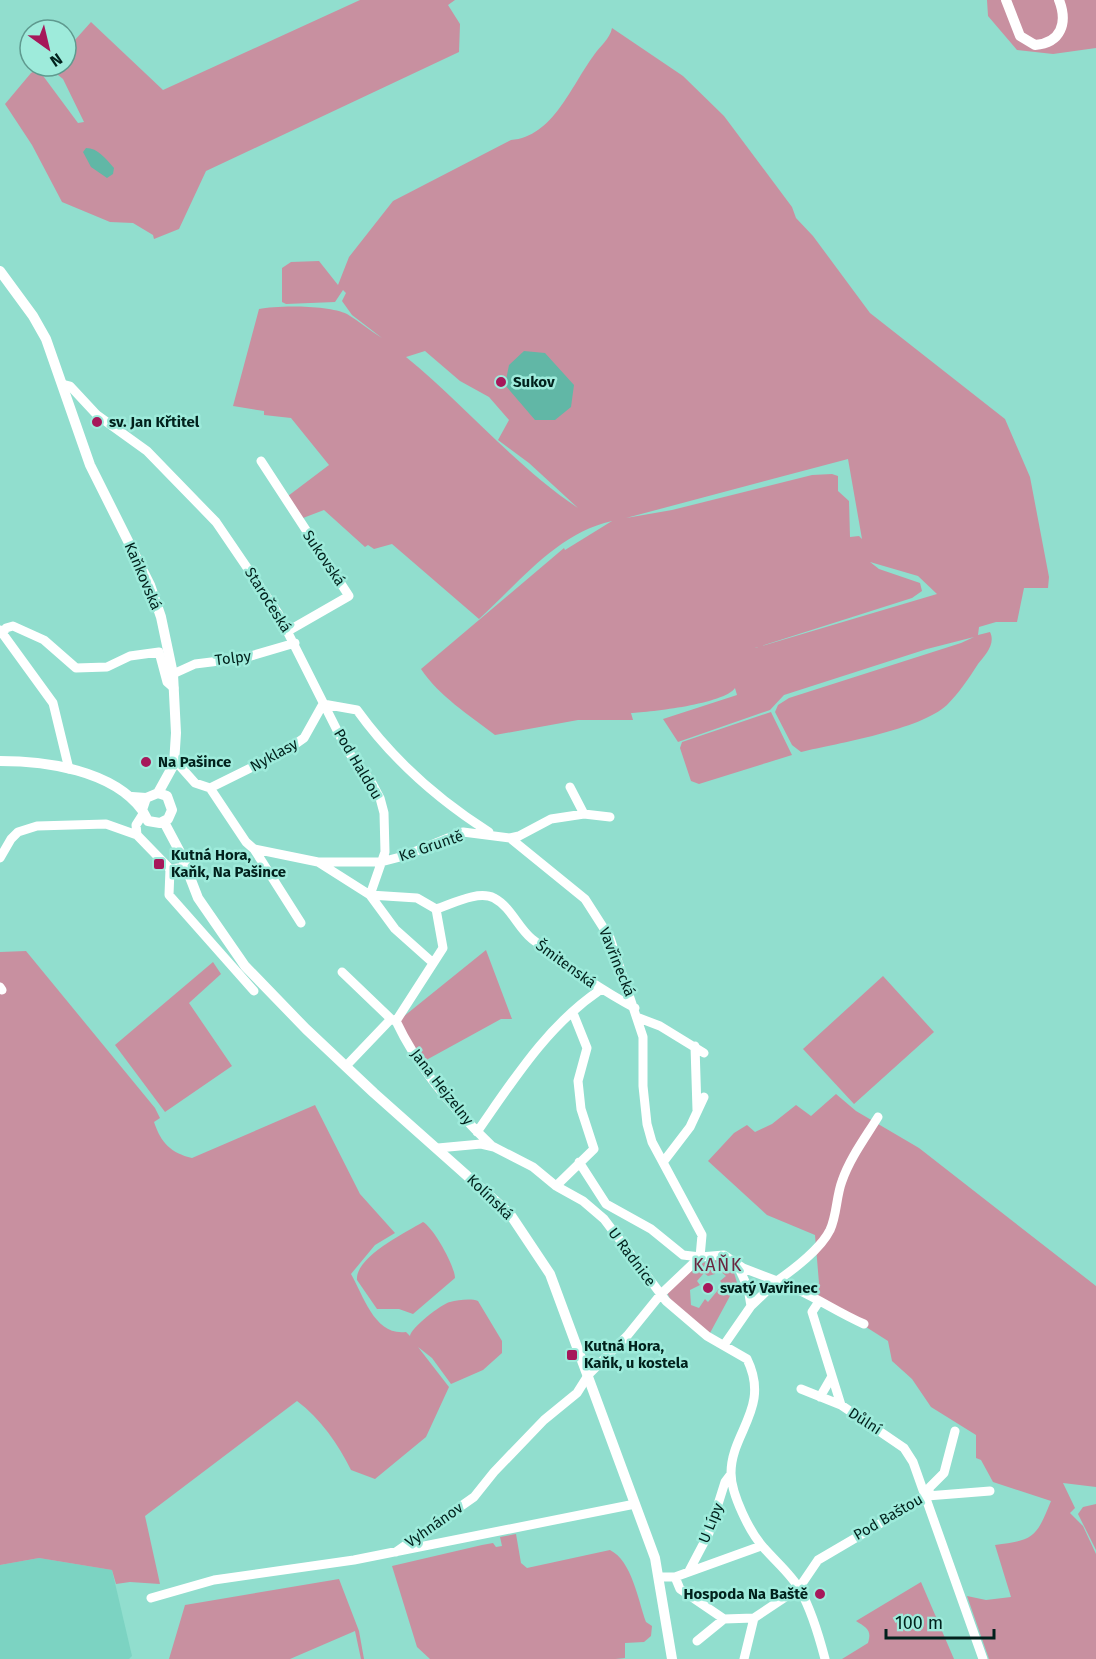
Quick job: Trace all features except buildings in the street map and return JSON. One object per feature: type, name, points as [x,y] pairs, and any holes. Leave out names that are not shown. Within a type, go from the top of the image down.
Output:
[{"type":"street","points":[[1006,0],[1020,36],[1035,45],[1057,38],[1061,32],[1059,0]]},
{"type":"street","name":"Kaňkovská","points":[[0,271],[33,316],[61,381],[90,465],[150,585],[161,617],[173,674],[176,733],[174,764],[165,783],[163,795]]},
{"type":"street","name":"Staročeská","points":[[61,381],[70,387],[97,415],[147,451],[216,522],[237,549],[256,585],[288,631],[323,704]]},
{"type":"street","name":"Sukovská","points":[[261,461],[350,596],[288,631]]},
{"type":"street","points":[[69,769],[53,704],[1,629],[13,626],[44,640],[76,668],[107,667],[130,656],[159,652],[167,682],[174,688]]},
{"type":"street","name":"Tolpy","points":[[173,674],[195,664],[244,658],[295,643]]},
{"type":"street","points":[[323,704],[357,710],[381,743],[410,773],[492,834]]},
{"type":"street","name":"Nyklasy","points":[[210,788],[287,750],[304,738],[323,704]]},
{"type":"street","name":"Pod Haldou","points":[[323,704],[346,750],[372,783],[380,798],[386,834],[381,862]]},
{"type":"street","points":[[0,761],[69,769],[97,779],[132,797],[146,798],[163,795],[172,810],[164,822],[152,822],[132,797]]},
{"type":"street","points":[[174,764],[179,765],[195,783],[210,788],[231,821],[254,849],[301,923]]},
{"type":"street","points":[[570,787],[584,814]]},
{"type":"street","points":[[136,835],[136,825],[146,798]]},
{"type":"street","points":[[510,838],[519,836],[551,819],[584,814],[610,817]]},
{"type":"street","points":[[463,832],[469,819]]},
{"type":"street","name":"Kolínská","points":[[164,822],[198,898],[245,966],[346,1066],[488,1192],[524,1232],[550,1274],[589,1374],[660,1577],[672,1659]]},
{"type":"street","points":[[0,858],[18,832],[37,826],[106,824],[136,835],[170,869],[169,895],[254,991]]},
{"type":"street","name":"Ke Gruntě","points":[[254,849],[318,862],[381,862],[404,856],[463,832],[510,838]]},
{"type":"street","name":"Vavřinecká","points":[[510,838],[585,899],[610,938],[639,1018],[643,1036],[643,1086],[647,1124],[652,1142],[702,1235],[700,1257]]},
{"type":"street","name":"Ke Gruntě","points":[[318,862],[370,895],[381,862]]},
{"type":"street","points":[[170,869],[186,867]]},
{"type":"street","points":[[346,1066],[393,1020],[442,948],[436,909],[417,898],[370,895]]},
{"type":"street","points":[[370,895],[395,929],[432,962]]},
{"type":"street","name":"Šmitenská","points":[[436,909],[476,897],[495,899],[513,916],[529,937],[591,980],[604,992],[635,1008]]},
{"type":"street","name":"Jana Hejzelny","points":[[342,972],[393,1020],[422,1066],[477,1132],[494,1147]]},
{"type":"street","points":[[477,1132],[537,1046],[573,1013],[604,992],[625,982]]},
{"type":"street","points":[[556,1186],[594,1149],[581,1109],[578,1081],[587,1048],[573,1013]]},
{"type":"street","points":[[639,1018],[660,1026],[704,1053]]},
{"type":"street","points":[[695,1047],[697,1113]]},
{"type":"street","points":[[664,1161],[682,1140],[704,1097]]},
{"type":"street","points":[[864,1324],[818,1303],[794,1287],[777,1281],[738,1265],[724,1255],[700,1257],[661,1294],[684,1318],[724,1345],[751,1306],[777,1281],[820,1243],[830,1230],[842,1180],[855,1152],[878,1117]]},
{"type":"street","name":"U Radnice","points":[[438,1148],[481,1144],[494,1147],[533,1167],[556,1186],[583,1201],[603,1220],[661,1294]]},
{"type":"street","name":"U Radnice","points":[[579,1162],[588,1180],[613,1209],[651,1229],[683,1255],[700,1257]]},
{"type":"street","name":"U Radnice","points":[[603,1220],[613,1209]]},
{"type":"street","points":[[738,1265],[748,1288],[751,1306]]},
{"type":"street","name":"Vyhnánov","points":[[396,1552],[474,1497],[494,1472],[544,1420],[577,1394],[589,1374],[627,1336],[661,1294]]},
{"type":"street","name":"Důlní","points":[[818,1303],[812,1312],[841,1405],[904,1448],[914,1462],[983,1659]]},
{"type":"street","name":"U Lípy","points":[[689,1571],[709,1533],[725,1482],[730,1474],[738,1442],[751,1416],[754,1401],[752,1374],[747,1359],[724,1345]]},
{"type":"street","points":[[820,1397],[831,1378]]},
{"type":"street","points":[[801,1389],[841,1405]]},
{"type":"street","name":"Pod Baštou","points":[[800,1588],[818,1560],[927,1496],[930,1486],[944,1473],[955,1431]]},
{"type":"street","points":[[730,1474],[738,1501],[761,1546],[800,1588],[825,1659]]},
{"type":"street","points":[[927,1496],[990,1491]]},
{"type":"street","name":"Vyhnánov","points":[[396,1552],[635,1504]]},
{"type":"street","name":"U Lípy","points":[[660,1577],[675,1577],[761,1546]]},
{"type":"street","points":[[151,1598],[214,1580],[396,1552]]},
{"type":"street","points":[[675,1577],[680,1589],[724,1620]]},
{"type":"street","points":[[698,1641],[724,1620],[754,1618],[800,1588]]},
{"type":"street","points":[[744,1659],[754,1618]]},
{"type":"shaded area","points":[[360,0],[455,0],[448,5],[460,24],[459,52],[206,171],[179,229],[154,239],[153,235],[133,223],[110,222],[62,202],[32,145],[5,104],[27,78],[45,78],[78,123],[84,122],[62,78],[78,78],[78,37],[91,22],[163,90]]},
{"type":"shaded area","points":[[987,0],[1096,0],[1096,48],[1053,54],[1017,50],[988,16]]},
{"type":"shaded area","points":[[612,28],[683,76],[724,116],[792,207],[796,218],[813,236],[870,313],[1005,419],[1030,477],[1049,577],[1048,588],[1024,588],[1017,622],[996,622],[979,627],[978,635],[990,632],[992,641],[986,653],[947,705],[918,722],[801,752],[792,745],[775,712],[778,705],[789,698],[974,637],[927,649],[784,695],[770,710],[678,742],[663,719],[737,695],[735,688],[728,694],[703,703],[631,713],[633,720],[578,720],[495,735],[436,688],[421,669],[564,548],[565,550],[612,521],[592,527],[556,548],[524,575],[479,619],[392,544],[374,549],[368,545],[365,547],[324,510],[303,518],[288,496],[329,465],[291,418],[264,415],[264,411],[233,406],[259,309],[303,307],[339,311],[382,338],[352,315],[342,301],[346,293],[343,290],[335,302],[286,304],[282,302],[282,268],[291,262],[319,261],[338,285],[349,257],[393,201],[511,140],[526,137],[538,130],[560,108]],"holes":[[[425,351],[460,381],[489,397],[509,420],[498,440],[529,463],[578,508],[532,473],[406,357]],[[848,459],[862,539],[859,536],[850,537],[849,501],[838,491],[838,476],[832,474],[812,475],[672,510],[626,518]],[[870,562],[918,576],[937,594],[755,648],[912,598],[922,591],[920,583],[879,569]]]},
{"type":"shaded area","points":[[86,148],[98,152],[105,158],[114,168],[113,174],[107,178],[91,167],[83,152]]},
{"type":"shaded area","points":[[524,351],[545,353],[574,385],[571,407],[555,420],[535,420],[505,385],[509,365]]},
{"type":"shaded area","points":[[771,712],[792,755],[699,784],[691,781],[680,748],[682,742]]},
{"type":"shaded area","points":[[486,950],[512,1019],[501,1019],[419,1064],[398,1021]]},
{"type":"shaded area","points":[[26,951],[155,1108],[160,1118],[154,1122],[160,1136],[178,1153],[192,1158],[315,1105],[360,1194],[395,1233],[375,1245],[351,1274],[366,1304],[378,1321],[386,1328],[395,1332],[406,1332],[410,1336],[421,1322],[446,1304],[468,1299],[475,1300],[478,1301],[502,1341],[502,1353],[483,1370],[451,1384],[432,1358],[418,1347],[449,1387],[426,1437],[375,1479],[351,1470],[328,1432],[297,1401],[145,1516],[160,1584],[130,1582],[116,1584],[112,1570],[39,1558],[0,1565],[0,952]]},
{"type":"shaded area","points":[[213,962],[221,974],[189,1003],[232,1066],[165,1112],[115,1045]]},
{"type":"shaded area","points":[[883,976],[934,1032],[854,1104],[803,1049]]},
{"type":"shaded area","points":[[836,1094],[856,1111],[919,1148],[1096,1286],[1096,1487],[1063,1483],[1075,1508],[1070,1513],[1083,1526],[1096,1554],[1096,1659],[989,1659],[967,1596],[986,1600],[1011,1597],[995,1545],[1026,1539],[1032,1535],[1041,1523],[1051,1501],[993,1482],[981,1460],[976,1458],[976,1435],[931,1407],[912,1379],[892,1361],[888,1341],[841,1311],[808,1296],[819,1283],[815,1235],[767,1215],[708,1161],[734,1133],[747,1125],[755,1132],[772,1124],[796,1105],[811,1116]]},
{"type":"shaded area","points":[[423,1222],[443,1247],[455,1278],[413,1314],[399,1309],[377,1309],[357,1280],[359,1271],[372,1254]]},
{"type":"shaded area","points":[[724,1258],[732,1266],[737,1283],[710,1333],[672,1302],[667,1293],[692,1269],[715,1259]],"holes":[[[718,1269],[726,1276],[720,1281],[723,1284],[708,1302],[705,1299],[699,1308],[691,1305],[690,1290],[700,1285],[697,1281],[704,1273],[708,1276],[715,1274]]]},
{"type":"shaded area","points":[[1096,1504],[1096,1550],[1078,1514],[1083,1507]]},
{"type":"shaded area","points":[[516,1534],[521,1563],[527,1568],[610,1550],[618,1555],[629,1572],[646,1622],[652,1626],[651,1636],[644,1642],[625,1643],[625,1658],[616,1659],[430,1659],[417,1647],[392,1566],[493,1543],[496,1547],[502,1546],[500,1537]]},
{"type":"shaded area","points":[[39,1558],[112,1570],[132,1656],[129,1659],[0,1659],[0,1565]]},
{"type":"shaded area","points":[[339,1579],[359,1631],[364,1659],[361,1659],[355,1631],[290,1659],[169,1659],[185,1605]]},
{"type":"shaded area","points":[[921,1582],[954,1659],[842,1659],[868,1643],[868,1630],[856,1621]]},
{"type":"place","name":"Sukov","points":[[501,382]]},
{"type":"place","name":"sv. Jan Křtitel","points":[[97,422]]},
{"type":"place","name":"Na Pašince","points":[[146,762]]},
{"type":"place","name":"Kutná Hora, Kaňk, Na Pašince","points":[[159,864]]},
{"type":"place","name":"svatý Vavřinec","points":[[708,1288]]},
{"type":"place","name":"Kutná Hora, Kaňk, u kostela","points":[[572,1355]]},
{"type":"place","name":"Hospoda Na Baště","points":[[820,1594]]},
{"type":"district","name":"KAŇK","points":[[718,1265]]}]
